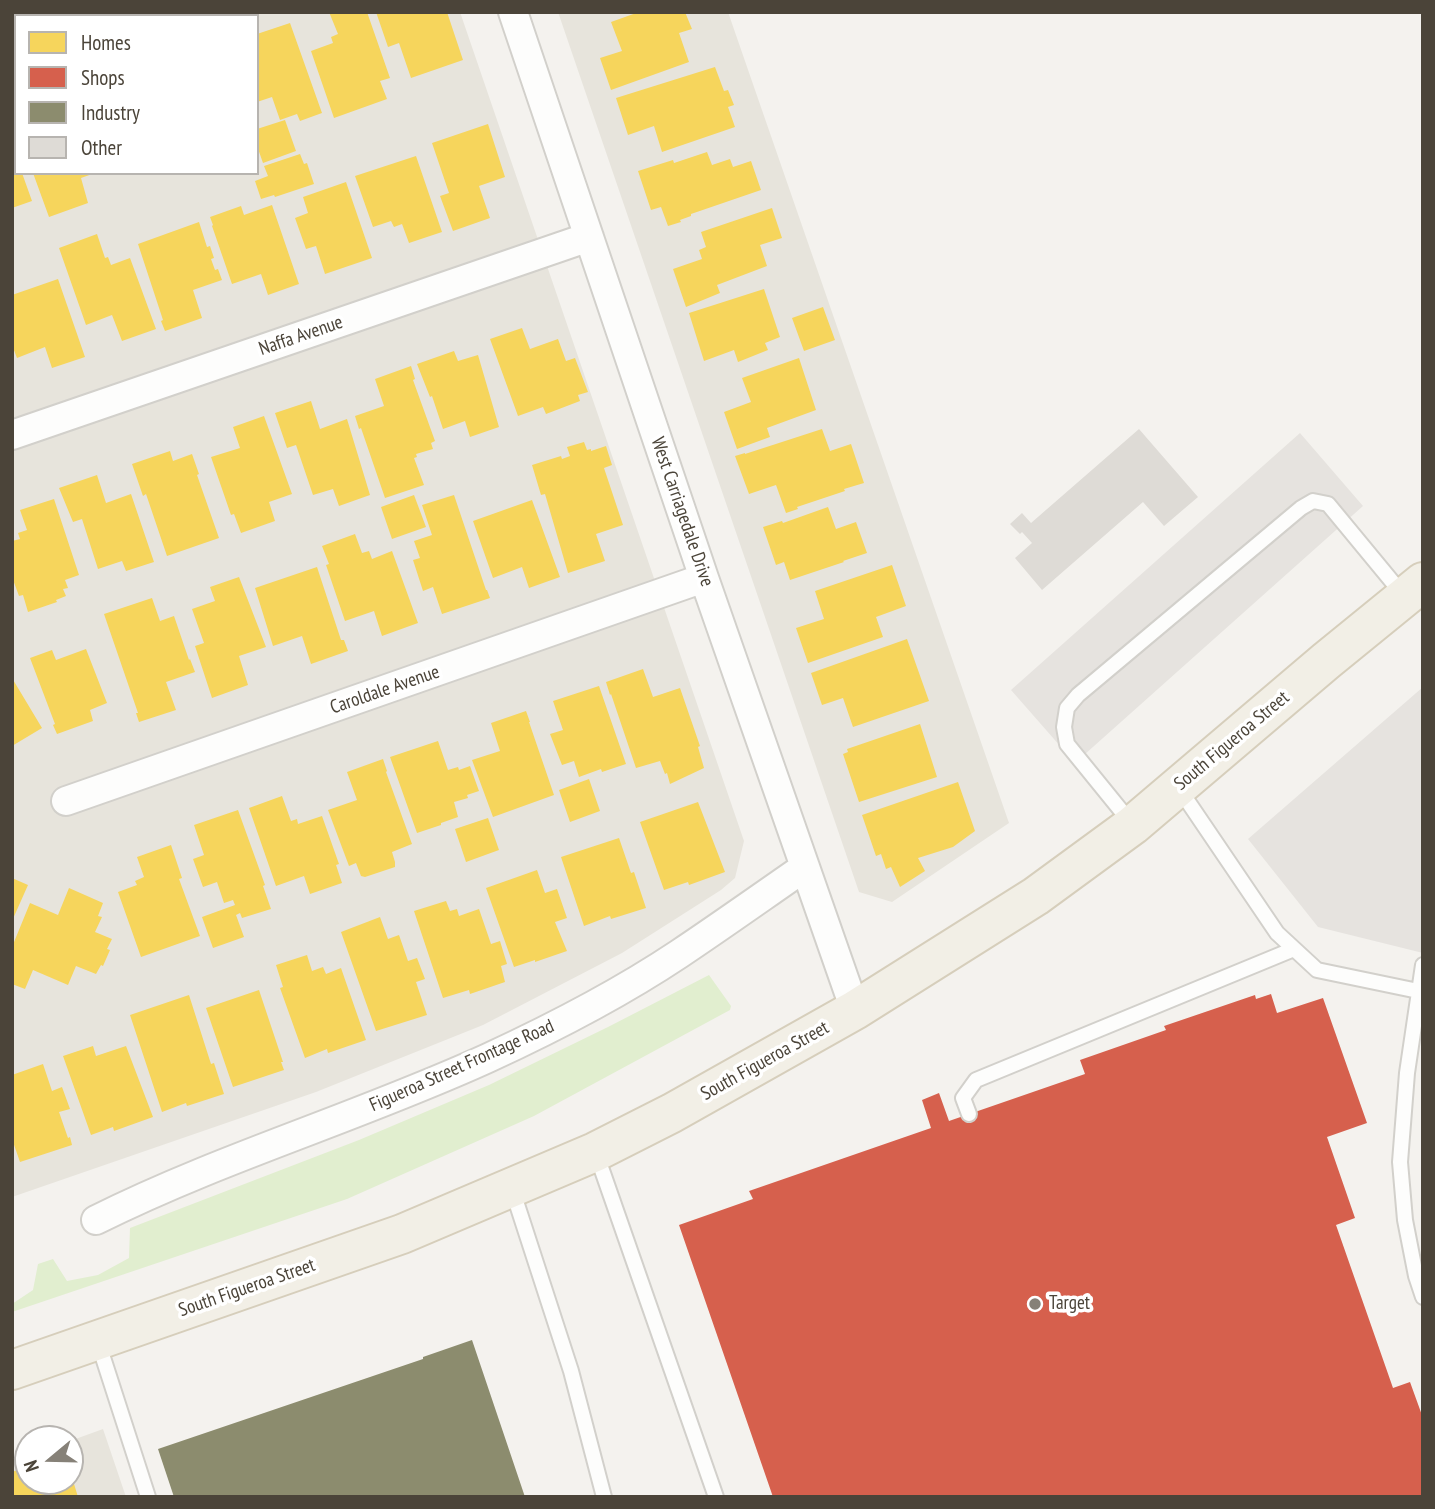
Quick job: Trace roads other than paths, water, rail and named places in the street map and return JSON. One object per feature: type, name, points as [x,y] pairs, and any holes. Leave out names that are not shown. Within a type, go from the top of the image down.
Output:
[{"type":"main road","name":"South Figueroa Street","points":[[12,1370],[402,1234],[595,1152],[672,1113],[855,1010],[1035,896],[1133,825],[1414,589]]},
{"type":"street","name":"West Carriagedale Drive","points":[[513,12],[704,578],[855,1010]]},
{"type":"street","name":"Naffa Avenue","points":[[12,435],[589,237]]},
{"type":"street","name":"Caroldale Avenue","points":[[66,801],[704,578]]},
{"type":"street","name":"Figueroa Street Frontage Road","points":[[96,1220],[140,1198],[388,1100],[500,1052],[587,1009],[677,955],[805,867]]},
{"type":"lane","points":[[1133,825],[1067,744],[1064,727],[1067,708],[1078,695],[1301,508],[1313,501],[1328,504],[1414,589]]},
{"type":"lane","points":[[1178,786],[1277,933],[1317,970],[1421,992]]},
{"type":"lane","points":[[969,1114],[963,1098],[976,1080],[1294,949]]},
{"type":"lane","points":[[1423,965],[1407,1073],[1400,1162],[1405,1220],[1423,1297]]},
{"type":"lane","points":[[595,1152],[716,1497]]},
{"type":"lane","points":[[512,1187],[571,1371],[604,1497]]},
{"type":"lane","points":[[98,1340],[148,1497]]},
{"type":"place","name":"Target","points":[[1035,1304]]}]
